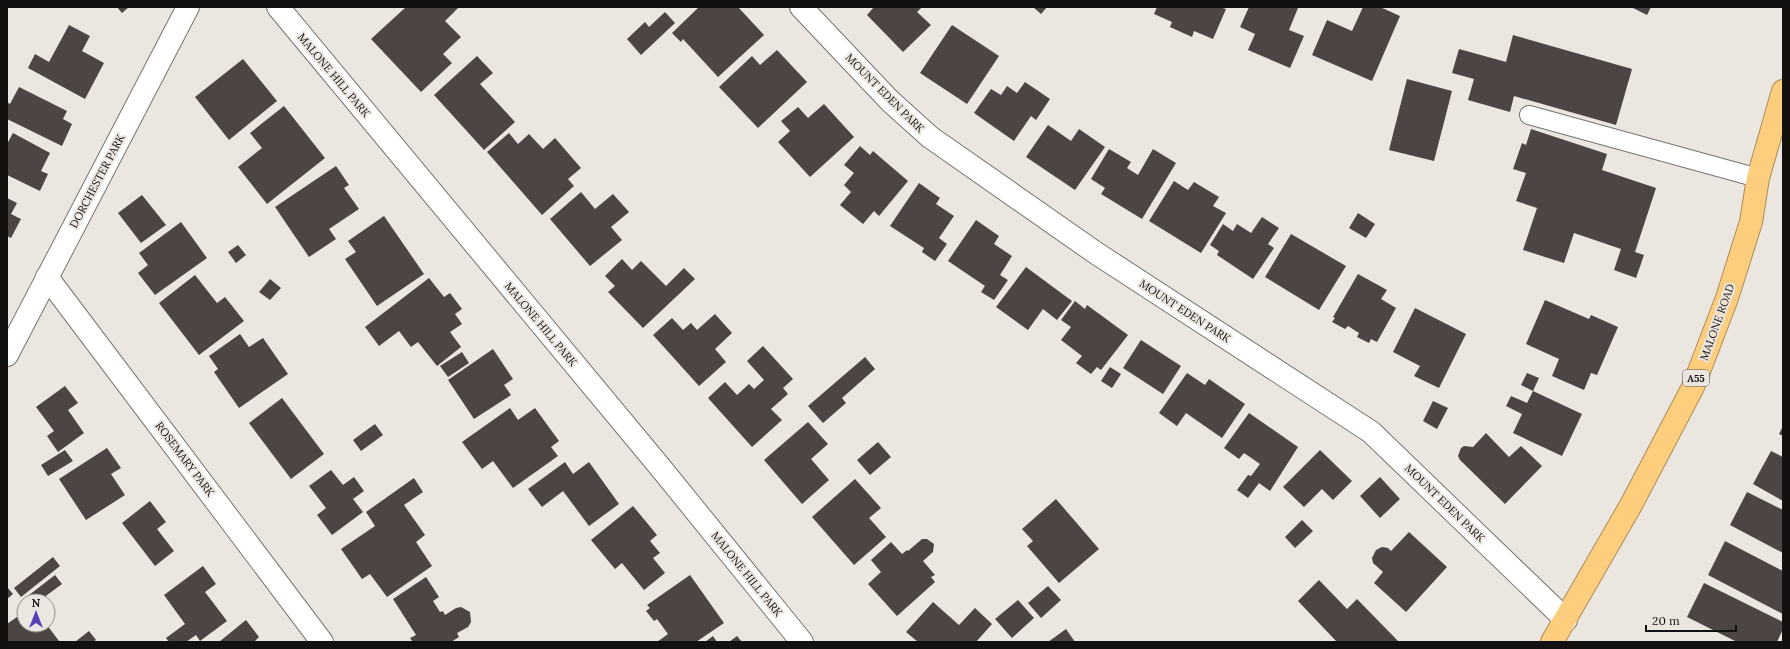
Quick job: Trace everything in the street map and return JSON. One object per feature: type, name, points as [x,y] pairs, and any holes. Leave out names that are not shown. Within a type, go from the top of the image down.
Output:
[{"type":"highway","name":"MALONE ROAD","points":[[1552,642],[1631,505],[1693,387],[1733,277],[1751,222],[1758,178],[1783,91]]},
{"type":"street","name":"DORCHESTER PARK","points":[[7,355],[188,7]]},
{"type":"street","name":"MALONE HILL PARK","points":[[278,7],[650,455],[802,642]]},
{"type":"street","name":"MOUNT EDEN PARK","points":[[801,7],[890,101],[930,137],[1096,253],[1371,432],[1566,620]]},
{"type":"street","name":"ROSEMARY PARK","points":[[47,277],[322,642]]},
{"type":"lane","points":[[1529,115],[1758,178]]},
{"type":"building","points":[[117,7],[129,7],[122,13]]},
{"type":"building","points":[[406,7],[458,8],[445,21],[461,37],[443,54],[452,63],[421,92],[371,39]]},
{"type":"building","points":[[699,7],[738,7],[764,35],[718,77],[683,39],[681,42],[672,33]]},
{"type":"building","points":[[874,7],[922,7],[917,12],[931,25],[903,52],[867,15]]},
{"type":"building","points":[[1033,7],[1047,7],[1041,14]]},
{"type":"building","points":[[1157,7],[1220,7],[1226,9],[1213,39],[1194,31],[1192,37],[1170,27],[1172,22],[1154,14]]},
{"type":"building","points":[[1249,7],[1298,8],[1289,30],[1304,36],[1290,68],[1248,50],[1255,34],[1240,27]]},
{"type":"building","points":[[1363,7],[1380,7],[1400,16],[1372,81],[1312,55],[1327,20],[1352,31]]},
{"type":"building","points":[[1631,7],[1651,7],[1647,15]]},
{"type":"building","points":[[665,12],[675,23],[641,55],[627,39],[645,22],[649,27]]},
{"type":"building","points":[[69,25],[90,36],[82,51],[104,63],[85,99],[28,68],[35,54],[49,62]]},
{"type":"building","points":[[952,25],[999,56],[967,104],[920,73]]},
{"type":"building","points":[[1513,35],[1632,69],[1616,125],[1514,96],[1510,112],[1468,100],[1474,79],[1452,73],[1459,49],[1506,62]]},
{"type":"building","points":[[777,50],[807,82],[758,128],[719,87],[752,56],[760,65]]},
{"type":"building","points":[[477,56],[493,73],[480,84],[515,122],[484,150],[434,95]]},
{"type":"building","points":[[243,59],[277,101],[229,140],[195,97]]},
{"type":"building","points":[[1407,79],[1452,91],[1434,161],[1389,150]]},
{"type":"building","points":[[1025,82],[1050,99],[1036,120],[1031,116],[1014,141],[974,113],[991,89],[1001,95],[1007,86],[1017,93]]},
{"type":"building","points":[[19,87],[67,111],[63,119],[72,124],[62,146],[7,119],[7,102],[10,104]]},
{"type":"building","points":[[824,104],[854,137],[810,177],[778,142],[790,131],[781,121],[798,107],[808,118]]},
{"type":"building","points":[[284,106],[325,158],[267,204],[238,167],[262,148],[250,133]]},
{"type":"building","points":[[1048,125],[1071,141],[1079,129],[1105,147],[1075,190],[1026,157]]},
{"type":"building","points":[[1531,129],[1607,154],[1602,170],[1656,188],[1635,252],[1644,255],[1636,278],[1614,270],[1621,249],[1574,233],[1564,263],[1523,250],[1537,208],[1516,201],[1526,173],[1513,169],[1522,143],[1526,145]]},
{"type":"building","points":[[13,133],[50,153],[41,171],[48,174],[40,191],[7,175],[7,144]]},
{"type":"building","points":[[509,133],[518,144],[529,134],[543,149],[555,138],[581,168],[568,179],[574,186],[542,215],[487,152]]},
{"type":"building","points":[[860,146],[870,155],[873,151],[908,181],[879,216],[874,211],[863,224],[840,205],[851,192],[844,185],[854,173],[844,165]]},
{"type":"building","points":[[1109,149],[1131,162],[1127,168],[1138,175],[1153,149],[1176,163],[1142,219],[1101,194],[1105,188],[1091,179]]},
{"type":"building","points":[[336,166],[349,185],[344,188],[359,209],[329,229],[336,239],[309,257],[275,207]]},
{"type":"building","points":[[1174,181],[1188,190],[1194,182],[1219,197],[1213,206],[1226,213],[1201,253],[1149,221]]},
{"type":"building","points":[[919,183],[940,198],[936,204],[954,216],[939,238],[947,244],[935,261],[922,252],[924,248],[890,226]]},
{"type":"building","points":[[581,192],[595,209],[613,194],[629,212],[611,227],[622,240],[590,266],[550,219]]},
{"type":"building","points":[[142,195],[166,225],[141,243],[118,213]]},
{"type":"building","points":[[7,198],[17,203],[11,214],[21,219],[11,238],[7,236]]},
{"type":"building","points":[[1358,213],[1375,224],[1366,238],[1349,228]]},
{"type":"building","points":[[384,216],[424,274],[377,306],[345,259],[356,252],[348,241]]},
{"type":"building","points":[[1262,217],[1279,228],[1268,244],[1274,248],[1253,279],[1217,255],[1219,251],[1210,245],[1223,224],[1233,231],[1237,224],[1251,233]]},
{"type":"building","points":[[976,220],[999,236],[994,244],[1012,256],[1000,275],[1008,280],[994,300],[981,292],[985,286],[948,261]]},
{"type":"building","points":[[181,222],[207,258],[155,295],[138,273],[148,265],[139,253]]},
{"type":"building","points":[[1291,234],[1346,266],[1319,310],[1265,277]]},
{"type":"building","points":[[238,245],[246,255],[236,263],[228,252]]},
{"type":"building","points":[[622,259],[632,270],[641,261],[666,286],[684,268],[695,279],[643,328],[608,292],[615,286],[605,276]]},
{"type":"building","points":[[1026,267],[1072,301],[1057,320],[1043,309],[1028,330],[996,307]]},
{"type":"building","points":[[1358,274],[1387,290],[1381,299],[1396,308],[1377,342],[1371,339],[1369,343],[1357,337],[1359,333],[1348,326],[1345,329],[1332,322],[1335,318],[1333,317]]},
{"type":"building","points":[[195,275],[217,303],[225,297],[244,321],[199,355],[159,303]]},
{"type":"building","points":[[429,278],[444,297],[450,293],[462,309],[455,314],[462,324],[450,332],[461,347],[437,366],[418,342],[411,347],[399,331],[379,346],[365,327]]},
{"type":"building","points":[[270,279],[281,288],[270,300],[259,292]]},
{"type":"building","points":[[1545,300],[1589,319],[1591,315],[1618,327],[1597,375],[1591,373],[1584,390],[1552,376],[1559,359],[1526,344]]},
{"type":"building","points":[[1075,301],[1085,309],[1087,305],[1128,335],[1101,370],[1097,367],[1091,374],[1076,363],[1082,356],[1061,340],[1071,327],[1061,320]]},
{"type":"building","points":[[1415,308],[1466,334],[1439,388],[1414,376],[1420,366],[1393,352]]},
{"type":"building","points":[[715,314],[732,333],[715,349],[726,362],[699,386],[653,335],[672,318],[683,330],[691,323],[697,330]]},
{"type":"building","points":[[240,334],[249,347],[263,338],[288,374],[239,408],[214,372],[218,369],[209,356]]},
{"type":"building","points":[[1141,340],[1181,366],[1163,394],[1123,368]]},
{"type":"building","points":[[763,346],[793,379],[783,388],[788,394],[771,409],[782,420],[752,447],[708,398],[725,382],[737,395],[749,384],[754,389],[764,380],[747,361]]},
{"type":"building","points":[[493,349],[513,379],[504,385],[511,395],[474,419],[448,380]]},
{"type":"building","points":[[462,352],[469,363],[448,377],[440,366]]},
{"type":"building","points":[[865,357],[875,369],[842,398],[846,403],[823,423],[808,406]]},
{"type":"building","points":[[1110,367],[1121,374],[1112,388],[1101,381]]},
{"type":"building","points":[[1187,373],[1205,385],[1209,379],[1245,404],[1222,438],[1186,413],[1177,426],[1159,413]]},
{"type":"building","points":[[1527,373],[1539,378],[1533,391],[1521,385]]},
{"type":"building","points":[[65,386],[78,403],[68,410],[84,433],[58,452],[47,436],[54,431],[36,407]]},
{"type":"building","points":[[1533,391],[1582,414],[1562,456],[1513,433],[1522,414],[1506,406],[1511,396],[1527,403]]},
{"type":"building","points":[[282,398],[324,454],[291,479],[249,423]]},
{"type":"building","points":[[1433,401],[1448,408],[1437,429],[1423,421]]},
{"type":"building","points":[[510,408],[518,420],[535,408],[559,441],[551,447],[558,456],[513,488],[493,461],[482,469],[462,442]]},
{"type":"building","points":[[1249,413],[1298,447],[1270,491],[1259,483],[1248,498],[1237,490],[1248,475],[1251,476],[1260,464],[1244,453],[1239,459],[1224,448]]},
{"type":"building","points":[[808,422],[828,444],[811,459],[829,480],[802,504],[764,460]]},
{"type":"building","points":[[375,424],[383,435],[361,451],[353,440]]},
{"type":"building","points":[[1783,426],[1783,436],[1779,434]]},
{"type":"building","points":[[1486,433],[1509,457],[1521,446],[1542,466],[1505,504],[1460,460],[1458,456],[1461,448],[1464,446],[1473,447]]},
{"type":"building","points":[[878,442],[891,457],[870,475],[857,460]]},
{"type":"building","points":[[107,448],[121,468],[111,474],[125,495],[86,520],[59,479]]},
{"type":"building","points":[[65,450],[73,461],[48,476],[41,465]]},
{"type":"building","points":[[1320,450],[1352,481],[1333,500],[1322,489],[1304,507],[1283,487]]},
{"type":"building","points":[[1771,451],[1783,457],[1783,501],[1753,484]]},
{"type":"building","points":[[565,462],[573,474],[589,462],[619,504],[589,526],[563,491],[542,507],[528,489]]},
{"type":"building","points":[[331,470],[343,485],[354,477],[364,491],[353,499],[363,512],[332,535],[317,515],[326,508],[309,486]]},
{"type":"building","points":[[1380,477],[1400,499],[1380,518],[1360,496]]},
{"type":"building","points":[[414,478],[423,492],[404,505],[425,535],[416,542],[432,566],[387,597],[370,574],[362,579],[341,549],[375,526],[366,512]]},
{"type":"building","points":[[855,479],[881,508],[869,518],[886,537],[854,565],[812,517]]},
{"type":"building","points":[[1747,492],[1783,510],[1783,553],[1730,525]]},
{"type":"building","points":[[1056,499],[1099,549],[1059,583],[1027,546],[1033,541],[1022,529]]},
{"type":"building","points":[[150,501],[166,522],[157,529],[174,551],[155,566],[122,523]]},
{"type":"building","points":[[633,506],[657,535],[650,541],[660,553],[653,558],[665,573],[644,590],[622,563],[615,569],[591,540]]},
{"type":"building","points":[[1302,520],[1313,531],[1295,548],[1285,537]]},
{"type":"building","points":[[1409,532],[1447,567],[1406,612],[1374,583],[1383,572],[1373,563],[1372,558],[1376,550],[1382,547],[1388,548],[1391,551]]},
{"type":"building","points":[[922,539],[927,539],[934,544],[933,552],[923,561],[935,575],[931,577],[935,582],[897,616],[868,584],[881,572],[871,560],[891,542],[902,554]]},
{"type":"building","points":[[1725,541],[1783,571],[1783,614],[1708,575]]},
{"type":"building","points":[[53,557],[60,566],[26,593],[18,593],[14,588]]},
{"type":"building","points":[[203,566],[216,584],[205,592],[227,621],[200,641],[196,635],[186,642],[169,642],[166,638],[185,624],[164,595]]},
{"type":"building","points":[[55,575],[62,584],[50,593],[32,593]]},
{"type":"building","points":[[690,575],[724,623],[696,642],[657,642],[668,634],[657,619],[654,621],[646,611],[650,608],[647,605]]},
{"type":"building","points":[[426,577],[439,597],[433,601],[440,612],[443,611],[445,615],[456,608],[461,607],[470,612],[471,622],[468,627],[457,633],[459,637],[451,642],[413,642],[410,638],[416,635],[393,599]]},
{"type":"building","points":[[1319,580],[1347,609],[1357,599],[1398,641],[1337,642],[1298,601]]},
{"type":"building","points":[[1704,583],[1783,622],[1783,629],[1777,642],[1737,642],[1687,617]]},
{"type":"building","points":[[1048,586],[1061,600],[1041,618],[1028,603]]},
{"type":"building","points":[[7,587],[13,594],[7,599]]},
{"type":"building","points":[[1018,600],[1034,618],[1012,638],[995,619]]},
{"type":"building","points":[[933,602],[959,625],[975,608],[992,624],[976,642],[918,642],[906,632]]},
{"type":"building","points":[[16,618],[16,633],[53,633],[59,641],[8,642],[7,624]]},
{"type":"building","points":[[246,620],[259,637],[254,642],[219,642]]},
{"type":"building","points":[[1066,629],[1075,642],[1048,642]]},
{"type":"building","points":[[89,631],[96,640],[93,642],[75,642]]},
{"type":"building","points":[[713,636],[717,642],[705,642]]},
{"type":"building","points":[[737,636],[742,642],[729,642]]}]
